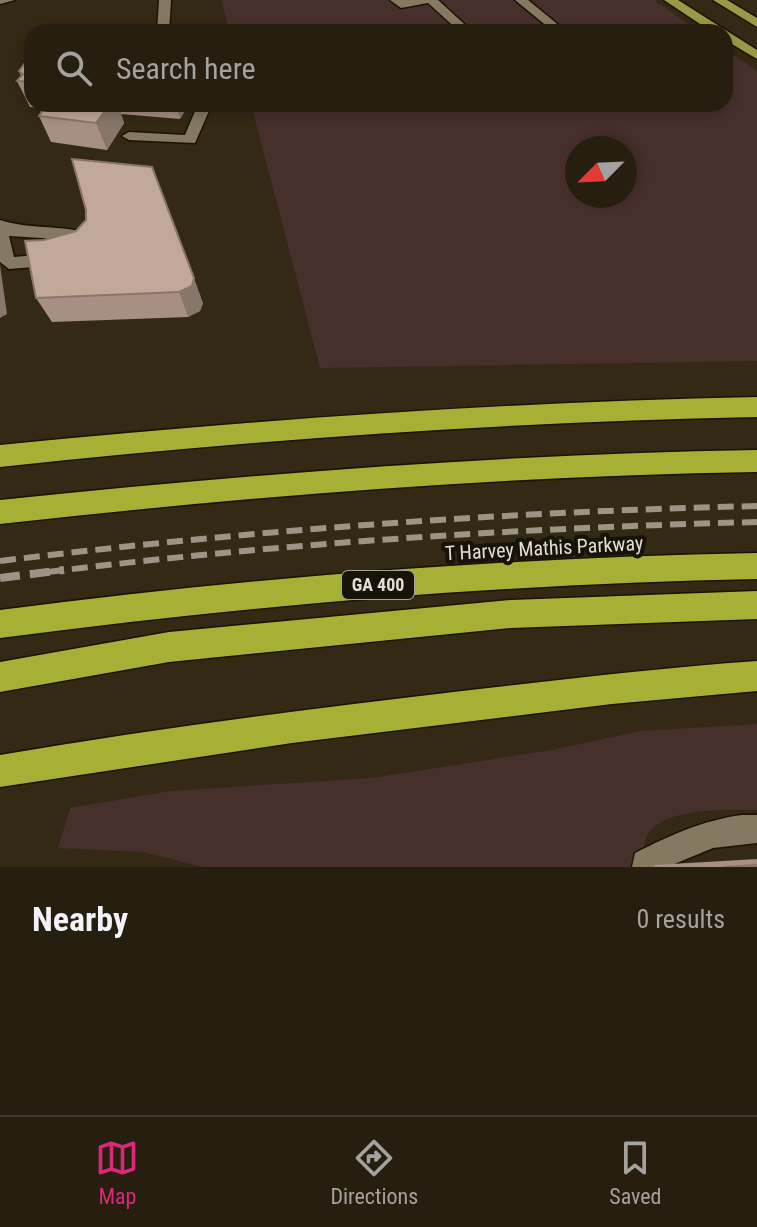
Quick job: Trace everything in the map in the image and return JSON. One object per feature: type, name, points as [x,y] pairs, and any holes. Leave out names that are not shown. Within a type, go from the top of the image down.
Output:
[{"type":"highway","points":[[0,456],[193,436],[462,416],[757,407]]},
{"type":"highway","points":[[0,512],[192,492],[446,472],[757,461]]},
{"type":"highway","name":"T Harvey Mathis Parkway","points":[[0,624],[196,599],[499,575],[757,566]]},
{"type":"highway","points":[[0,677],[200,644],[511,614],[757,605]]},
{"type":"highway","points":[[0,771],[132,748],[313,724],[677,681],[757,676]]},
{"type":"main road","points":[[670,0],[707,24]]},
{"type":"main road","points":[[719,0],[757,23]]},
{"type":"main road","points":[[733,40],[757,55]]},
{"type":"street","points":[[0,1],[9,0]]},
{"type":"street","points":[[164,24],[165,0]]},
{"type":"street","points":[[396,0],[401,5],[429,0],[458,24]]},
{"type":"street","points":[[521,0],[551,24]]},
{"type":"street","points":[[129,136],[190,140],[202,112]]},
{"type":"street","points":[[646,867],[645,863],[684,843],[728,828],[757,829]]},
{"type":"shaded area","points":[[221,0],[654,0],[688,24],[228,24]]},
{"type":"shaded area","points":[[733,54],[757,71],[757,361],[320,368],[253,112],[733,112]]},
{"type":"shaded area","points":[[757,724],[757,810],[694,812],[663,821],[651,830],[645,841],[643,867],[203,867],[144,852],[58,848],[70,808],[170,791],[372,778],[552,750],[641,731]]},
{"type":"building","points":[[24,64],[24,81],[17,81],[23,74],[19,71]]},
{"type":"building","points":[[42,112],[104,112],[96,123],[39,116]]},
{"type":"building","points":[[72,159],[152,167],[194,278],[192,286],[179,292],[36,298],[25,241],[44,240],[76,231],[86,220]]},
{"type":"railway","points":[[0,561],[189,540],[378,524],[757,506]]},
{"type":"railway","points":[[48,572],[402,538],[757,522]]},
{"type":"railway","points":[[48,572],[64,570]]},
{"type":"railway","points":[[0,578],[48,572]]}]
